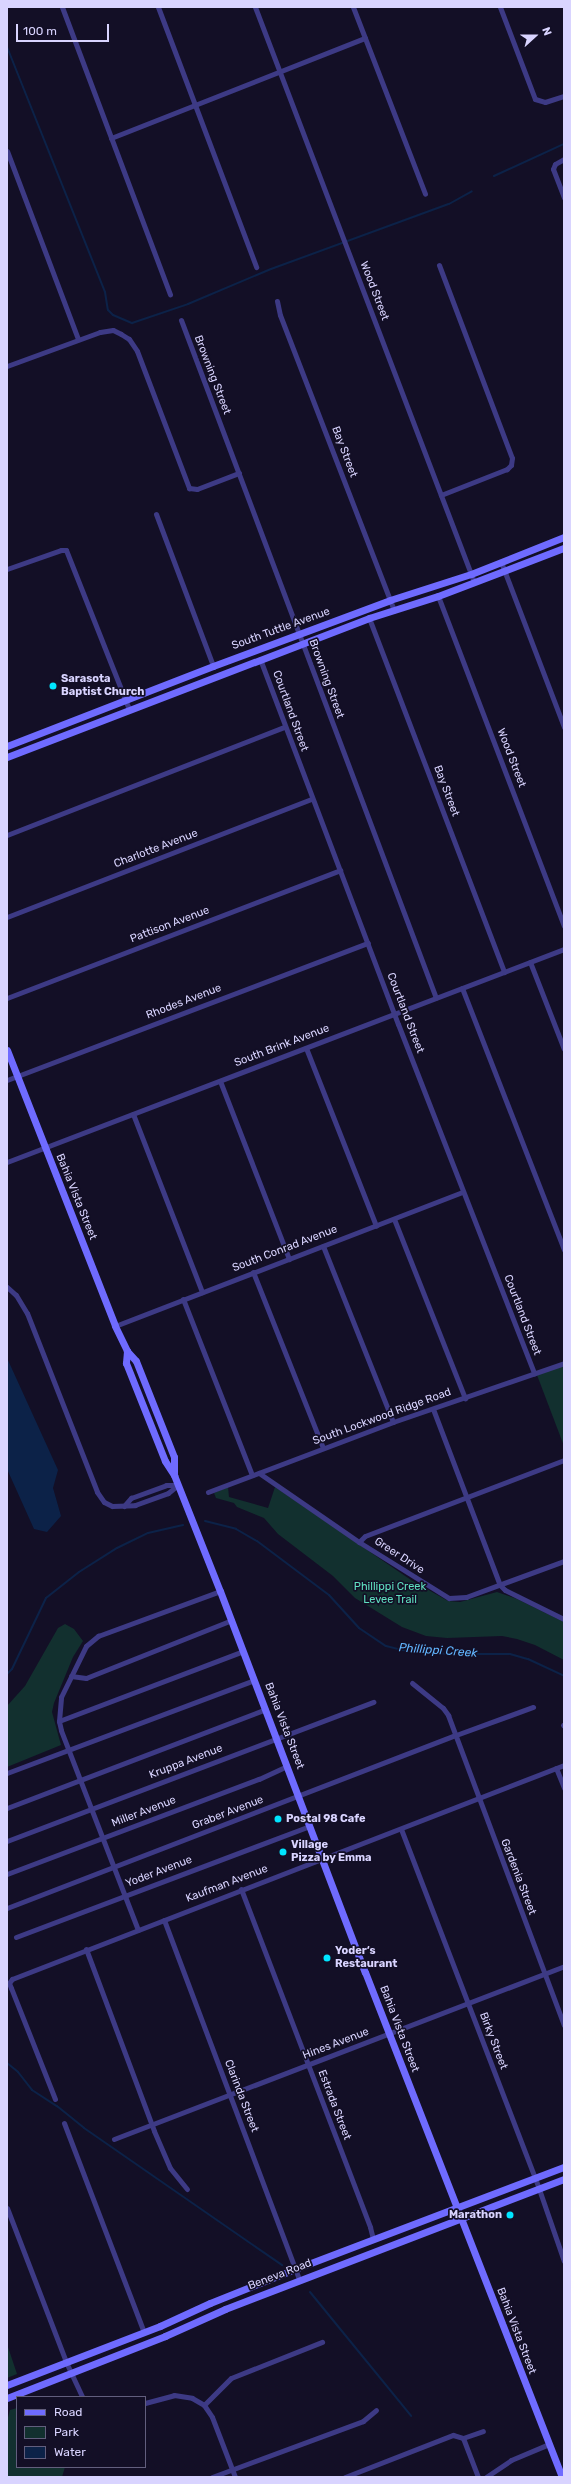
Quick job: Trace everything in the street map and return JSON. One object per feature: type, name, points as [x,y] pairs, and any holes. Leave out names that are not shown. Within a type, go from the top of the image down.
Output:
[{"type":"main road","name":"South Tuttle Avenue","points":[[7,746],[213,666],[390,600],[471,574],[564,537]]},
{"type":"main road","name":"South Tuttle Avenue","points":[[7,757],[369,618],[438,596],[564,548]]},
{"type":"main road","name":"Bahia Vista Street","points":[[7,1050],[44,1148],[115,1326],[127,1351],[126,1363],[165,1461],[174,1475],[232,1620],[389,2034],[562,2477]]},
{"type":"main road","name":"Beneva Road","points":[[7,2385],[144,2332],[295,2269],[564,2167]]},
{"type":"main road","name":"Beneva Road","points":[[7,2398],[299,2280],[461,2220],[564,2179]]},
{"type":"main road","points":[[144,2332],[148,2342]]},
{"type":"street","points":[[62,7],[170,294]]},
{"type":"street","points":[[158,7],[256,267]]},
{"type":"street","name":"Wood Street","points":[[255,7],[474,582]]},
{"type":"street","points":[[353,7],[424,194]]},
{"type":"street","points":[[500,7],[534,96],[540,102],[548,102],[564,96]]},
{"type":"street","points":[[111,138],[365,38]]},
{"type":"street","points":[[7,151],[78,339]]},
{"type":"street","points":[[564,160],[554,166],[564,198]]},
{"type":"street","points":[[439,265],[512,458],[511,465],[507,470],[441,495]]},
{"type":"street","name":"Bay Street","points":[[277,301],[280,315],[394,611]]},
{"type":"street","name":"Browning Street","points":[[181,320],[299,634],[301,644],[436,998]]},
{"type":"street","points":[[7,366],[78,339],[100,332],[113,330],[121,334],[133,344],[188,485],[191,489],[197,489],[238,473]]},
{"type":"street","points":[[156,514],[213,666]]},
{"type":"street","points":[[7,569],[66,550],[129,710]]},
{"type":"street","points":[[501,562],[564,727]]},
{"type":"street","name":"Wood Street","points":[[438,596],[564,926]]},
{"type":"street","name":"Bay Street","points":[[369,618],[504,972]]},
{"type":"street","name":"Courtland Street","points":[[260,659],[312,800],[534,1373]]},
{"type":"street","points":[[7,835],[284,727]]},
{"type":"street","name":"Charlotte Avenue","points":[[7,917],[312,800]]},
{"type":"street","name":"Pattison Avenue","points":[[7,998],[340,870]]},
{"type":"street","name":"Rhodes Avenue","points":[[7,1080],[368,943]]},
{"type":"street","name":"South Brink Avenue","points":[[7,1162],[564,949]]},
{"type":"street","points":[[530,962],[564,1049]]},
{"type":"street","points":[[462,988],[564,1250]]},
{"type":"street","points":[[306,1048],[376,1226]]},
{"type":"street","points":[[220,1081],[289,1258]]},
{"type":"street","points":[[133,1114],[202,1292]]},
{"type":"street","name":"South Conrad Avenue","points":[[115,1326],[463,1192]]},
{"type":"street","points":[[394,1219],[465,1398]]},
{"type":"street","points":[[323,1246],[393,1422]]},
{"type":"street","points":[[253,1272],[323,1448]]},
{"type":"street","points":[[7,1287],[16,1295],[28,1313],[97,1492],[107,1504],[124,1506],[135,1505],[168,1493],[178,1485]]},
{"type":"street","points":[[183,1299],[252,1475]]},
{"type":"street","name":"South Lockwood Ridge Road","points":[[208,1492],[393,1422],[433,1410],[564,1362]]},
{"type":"street","points":[[433,1410],[500,1585],[505,1590],[564,1619]]},
{"type":"street","points":[[359,1542],[365,1536],[466,1496],[564,1460]]},
{"type":"street","name":"Greer Drive","points":[[259,1473],[359,1542],[449,1598],[466,1597],[564,1561]]},
{"type":"street","points":[[138,1930],[68,1750],[59,1721],[61,1697],[86,1646],[103,1634],[220,1591]]},
{"type":"street","points":[[71,1676],[86,1678],[232,1620]]},
{"type":"street","points":[[59,1721],[243,1651]]},
{"type":"street","points":[[7,1773],[254,1680]]},
{"type":"street","points":[[412,1683],[443,1708],[456,1735]]},
{"type":"street","name":"Kruppa Avenue","points":[[7,1841],[373,1702]]},
{"type":"street","name":"Graber Avenue","points":[[7,1908],[456,1735],[533,1707]]},
{"type":"street","points":[[7,1808],[266,1709]]},
{"type":"street","name":"Gardenia Street","points":[[456,1735],[478,1798],[564,2025]]},
{"type":"street","name":"Kaufman Avenue","points":[[55,2099],[11,1988],[10,1981],[14,1977],[564,1765]]},
{"type":"street","name":"Miller Avenue","points":[[7,1874],[259,1779],[287,1766]]},
{"type":"street","points":[[556,1768],[564,1788]]},
{"type":"street","name":"Yoder Avenue","points":[[16,1937],[310,1826]]},
{"type":"street","name":"Birky Street","points":[[401,1829],[539,2189],[564,2261]]},
{"type":"street","name":"Estrada Street","points":[[241,1889],[370,2226],[373,2239]]},
{"type":"street","name":"Clarinda Street","points":[[164,1920],[299,2280]]},
{"type":"street","points":[[86,1949],[170,2168],[187,2189]]},
{"type":"street","name":"Hines Avenue","points":[[114,2139],[564,1966]]},
{"type":"street","points":[[64,2123],[144,2332]]},
{"type":"street","points":[[7,2208],[70,2373],[82,2396]]},
{"type":"street","points":[[204,2405],[232,2378],[322,2342]]},
{"type":"street","points":[[146,2403],[174,2395],[192,2398],[204,2405],[212,2417],[235,2477]]},
{"type":"street","points":[[212,2477],[363,2421],[376,2410]]},
{"type":"street","points":[[345,2477],[453,2435],[463,2438],[483,2431]]},
{"type":"street","points":[[463,2438],[478,2477]]},
{"type":"street","points":[[486,2477],[511,2460],[549,2444]]},
{"type":"green space","points":[[564,1365],[564,1446],[537,1375]]},
{"type":"green space","name":"Phillippi Creek Levee Trail","points":[[228,1487],[229,1497],[268,1508],[275,1487],[411,1580],[448,1601],[460,1602],[497,1592],[517,1599],[564,1622],[564,1660],[535,1645],[517,1639],[502,1636],[447,1638],[426,1636],[402,1627],[355,1598],[333,1576],[278,1534],[264,1518],[237,1507],[234,1503],[216,1498],[214,1493]]},
{"type":"green space","points":[[65,1624],[74,1629],[83,1641],[73,1657],[54,1703],[52,1712],[61,1745],[7,1767],[7,1706],[25,1686],[58,1628]]},
{"type":"green space","points":[[7,2344],[17,2374],[7,2378]]},
{"type":"green space","points":[[16,2408],[16,2468],[65,2468],[62,2477],[7,2477],[7,2421],[10,2410]]},
{"type":"water","points":[[7,1358],[58,1470],[53,1488],[61,1516],[47,1532],[34,1529],[7,1469]]},
{"type":"waterway","points":[[7,47],[105,292],[108,310],[113,315],[132,323],[188,304],[271,269],[449,204],[472,191]]},
{"type":"waterway","points":[[494,176],[564,144]]},
{"type":"waterway","name":"Phillippi Creek","points":[[205,1521],[236,1529],[257,1541],[329,1595],[359,1628],[386,1646],[402,1650],[448,1654],[510,1654],[528,1659],[564,1676]]},
{"type":"waterway","name":"Phillippi Creek","points":[[7,1674],[12,1669],[46,1598],[79,1572],[117,1548],[148,1533],[183,1525]]},
{"type":"waterway","points":[[7,2063],[18,2072],[32,2090],[57,2106],[84,2128],[282,2265]]},
{"type":"waterway","points":[[310,2292],[411,2416]]},
{"type":"place","name":"Sarasota Baptist Church","points":[[53,686]]},
{"type":"place","name":"Postal 98 Cafe","points":[[278,1819]]},
{"type":"place","name":"Village Pizza by Emma","points":[[283,1852]]},
{"type":"place","name":"Yoder‘s Restaurant","points":[[327,1958]]},
{"type":"place","name":"Marathon","points":[[510,2215]]}]
